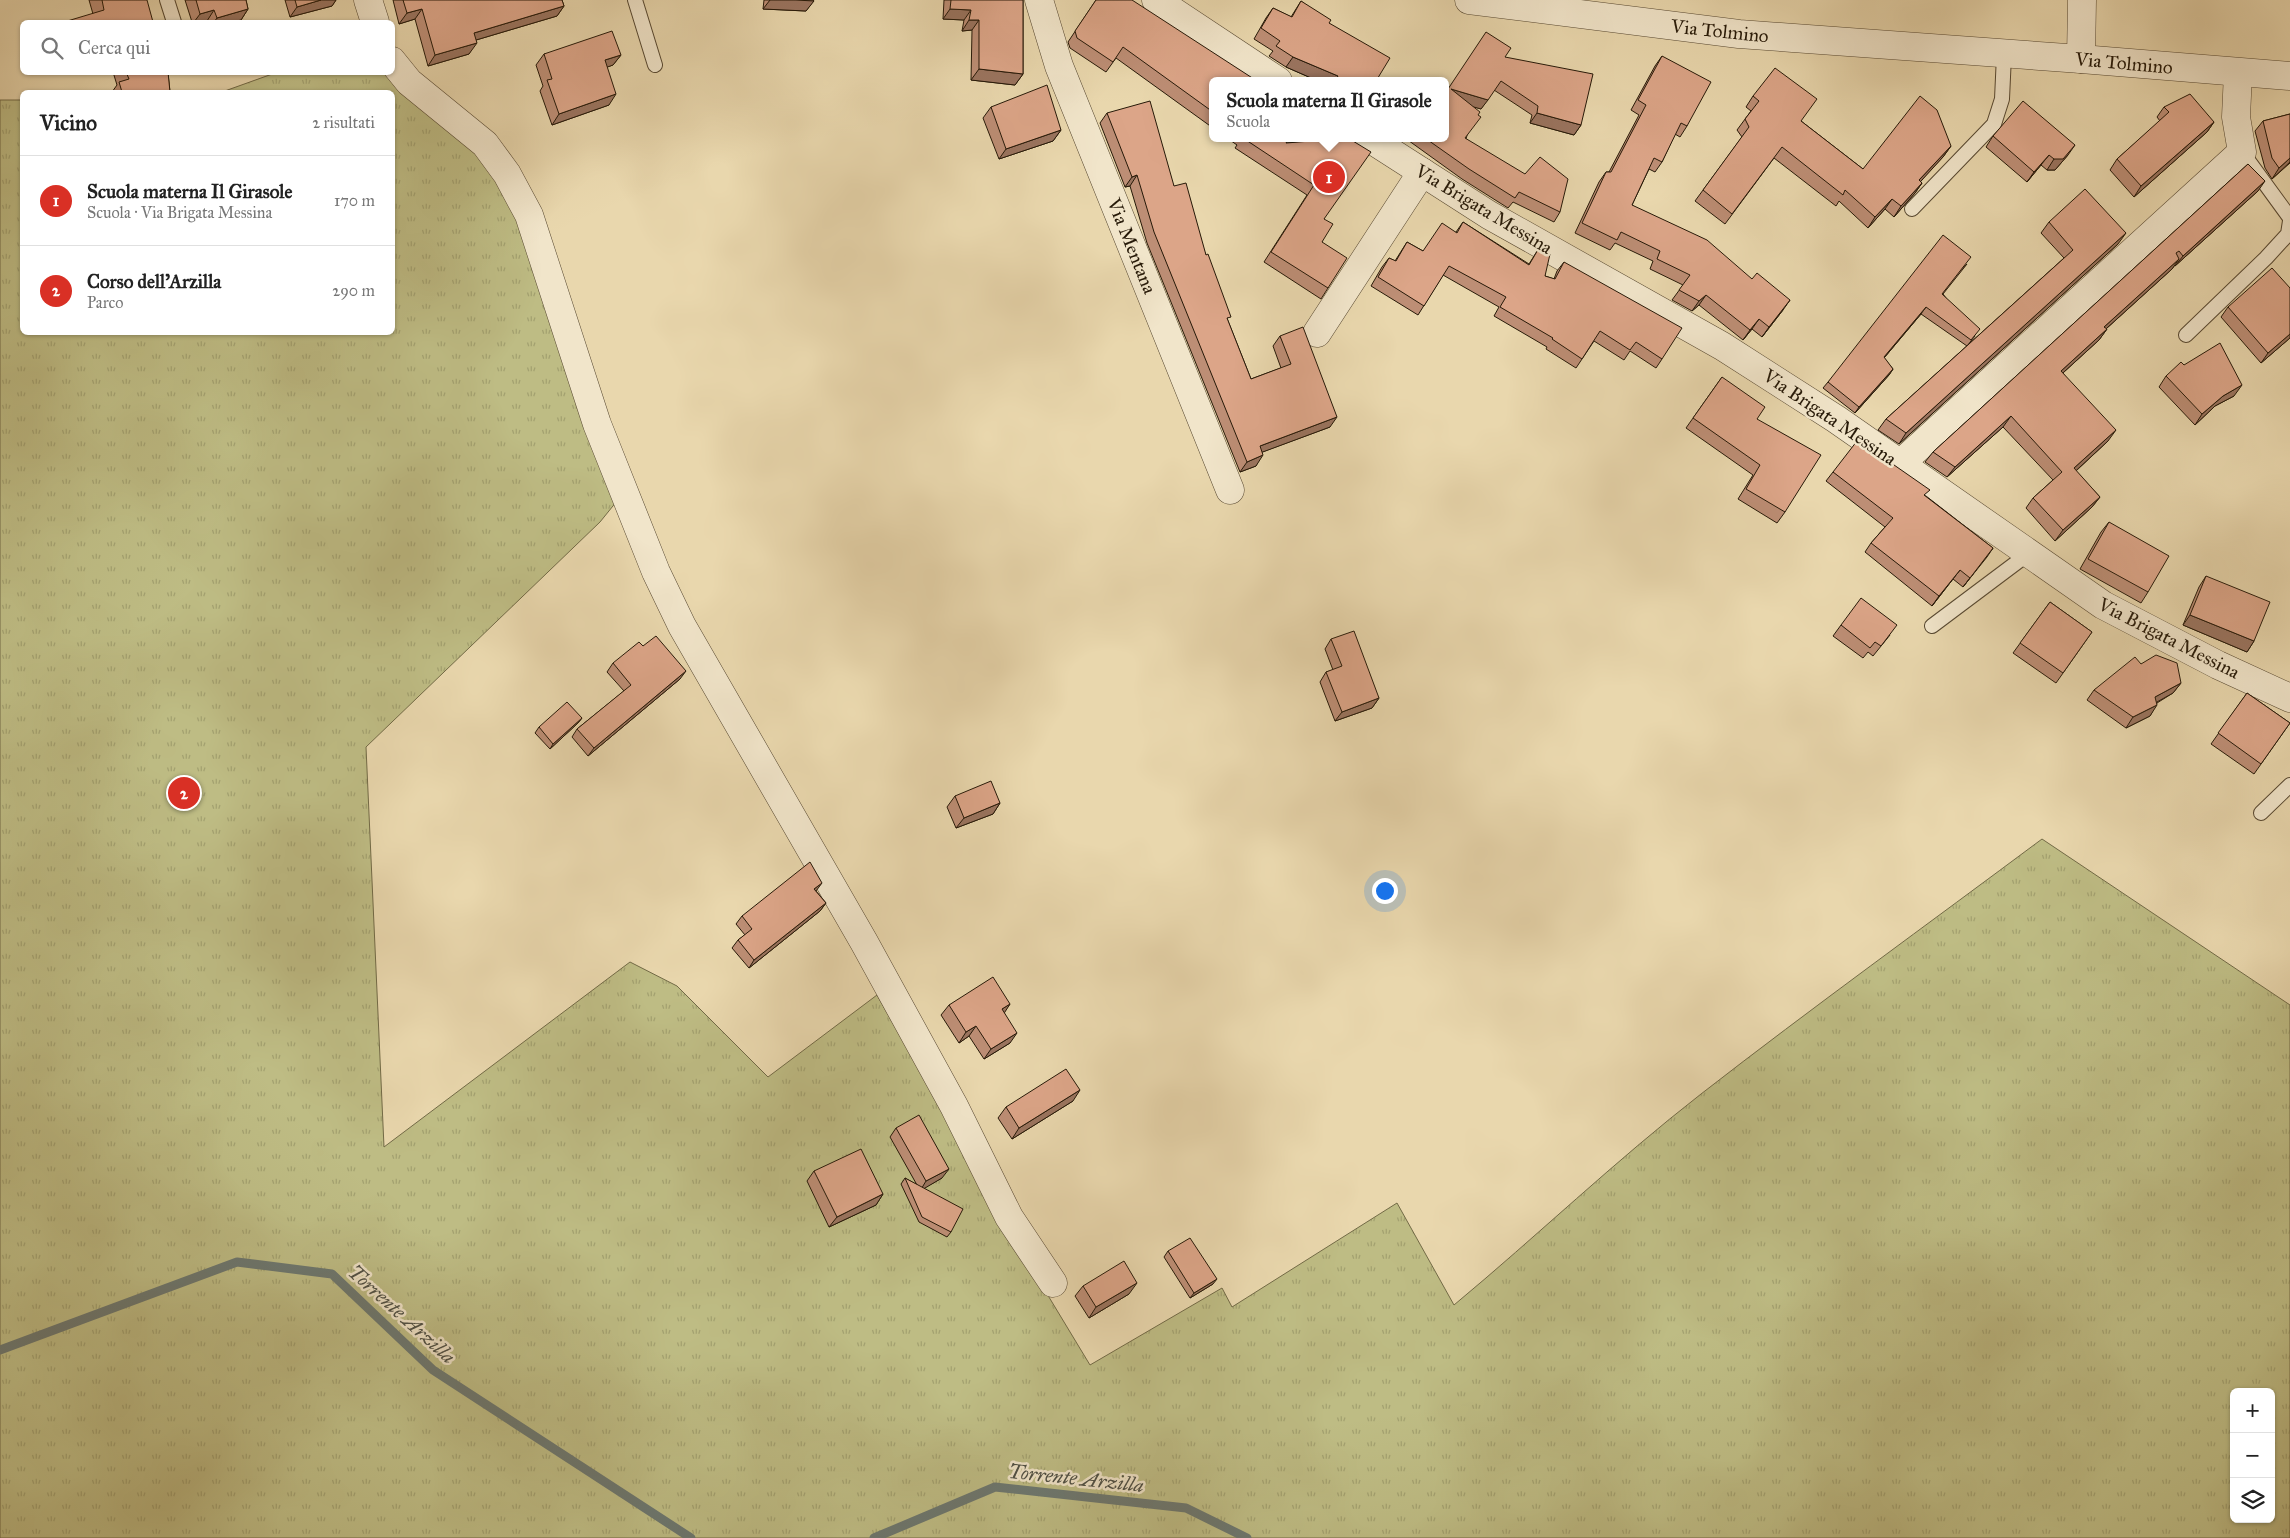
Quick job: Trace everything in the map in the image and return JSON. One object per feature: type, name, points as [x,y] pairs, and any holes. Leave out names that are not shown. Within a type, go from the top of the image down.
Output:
[{"type":"street","points":[[368,0],[374,20]]},
{"type":"street","name":"Via Mentana","points":[[1039,0],[1060,66],[1230,490]]},
{"type":"street","points":[[1156,0],[1272,77]]},
{"type":"street","name":"Via Tolmino","points":[[1469,0],[1739,34],[2290,76]]},
{"type":"street","points":[[2081,59],[2082,0]]},
{"type":"street","points":[[395,64],[410,82],[485,144],[507,174],[524,206],[597,424],[656,572],[682,626],[864,942],[954,1106],[1009,1217],[1053,1283]]},
{"type":"street","points":[[1900,464],[2242,152],[2236,117],[2238,73]]},
{"type":"street","name":"Via Brigata Messina","points":[[1375,142],[1489,215],[1722,346],[1836,419],[2102,605],[2218,665],[2290,698]]},
{"type":"street","points":[[1317,333],[1422,172]]},
{"type":"lane","points":[[167,0],[173,20]]},
{"type":"lane","points":[[635,0],[655,65]]},
{"type":"lane","points":[[1912,210],[1994,124],[2002,99],[2004,54]]},
{"type":"lane","points":[[2186,335],[2272,252],[2288,234],[2290,220],[2242,152]]},
{"type":"lane","points":[[1932,626],[2028,554]]},
{"type":"lane","points":[[2262,812],[2290,785]]},
{"type":"green space","points":[[395,74],[462,129],[509,198],[617,501],[600,522],[366,747],[384,1147],[630,962],[677,986],[768,1077],[877,995],[1032,1269],[1090,1365],[1222,1288],[1232,1307],[1397,1203],[1454,1305],[1669,1119],[1828,997],[2042,839],[2290,1005],[2290,1538],[0,1538],[0,100],[20,100],[20,335],[395,335],[395,90],[228,90],[269,75]]},
{"type":"building","points":[[102,0],[147,0],[152,20],[71,20],[104,10]]},
{"type":"building","points":[[196,0],[246,0],[248,9],[217,18],[214,10],[200,14]]},
{"type":"building","points":[[295,0],[321,0],[297,7]]},
{"type":"building","points":[[403,0],[562,0],[564,6],[474,33],[477,43],[435,55],[422,9],[407,13]]},
{"type":"building","points":[[951,0],[1023,0],[1023,74],[979,69],[979,20],[969,20],[971,10],[950,9]]},
{"type":"building","points":[[1096,0],[1132,0],[1251,77],[1209,77],[1209,109],[1123,47],[1113,62],[1077,38],[1075,31]]},
{"type":"building","points":[[1301,1],[1331,20],[1329,23],[1390,58],[1378,77],[1337,77],[1293,57],[1276,46],[1280,41],[1261,28],[1273,8],[1292,17]]},
{"type":"building","points":[[612,31],[621,55],[605,60],[616,94],[559,114],[547,80],[552,79],[544,54]]},
{"type":"building","points":[[1486,32],[1511,48],[1505,57],[1593,74],[1581,125],[1537,113],[1538,106],[1501,81],[1488,100],[1451,89],[1480,112],[1478,115],[1481,117],[1465,138],[1525,174],[1540,157],[1568,179],[1560,212],[1519,192],[1515,198],[1431,142],[1449,142],[1449,88]]},
{"type":"building","points":[[1662,56],[1711,82],[1687,126],[1681,123],[1662,162],[1654,158],[1632,205],[1707,240],[1752,279],[1757,273],[1790,300],[1769,327],[1759,319],[1750,330],[1706,295],[1699,301],[1679,290],[1690,275],[1657,259],[1660,251],[1621,232],[1617,240],[1582,223],[1606,172],[1611,172],[1646,105],[1638,100]]},
{"type":"building","points":[[1775,68],[1817,99],[1801,121],[1863,169],[1920,96],[1937,110],[1951,146],[1919,180],[1922,183],[1901,206],[1892,199],[1875,217],[1845,190],[1843,195],[1782,147],[1732,214],[1703,190],[1749,127],[1745,119],[1759,101],[1753,96]]},
{"type":"building","points":[[127,75],[168,75],[170,90],[121,90],[119,82],[129,79]]},
{"type":"building","points":[[1047,85],[1061,130],[1006,149],[991,107]]},
{"type":"building","points":[[2190,94],[2214,122],[2141,186],[2117,159],[2169,112],[2164,107]]},
{"type":"building","points":[[1150,101],[1174,186],[1186,183],[1206,255],[1208,254],[1231,317],[1227,318],[1251,379],[1291,364],[1280,336],[1303,327],[1337,417],[1260,446],[1263,455],[1247,462],[1154,232],[1137,175],[1132,177],[1107,113]]},
{"type":"building","points":[[2023,101],[2075,145],[2063,159],[2054,159],[2049,155],[2034,172],[1993,136]]},
{"type":"building","points":[[2290,114],[2290,158],[2279,168],[2272,158],[2263,121]]},
{"type":"building","points":[[1249,142],[1355,142],[1371,152],[1324,219],[1333,224],[1322,242],[1347,258],[1328,288],[1271,252],[1314,185]]},
{"type":"building","points":[[2248,164],[2265,181],[2183,256],[2179,251],[2176,253],[2179,259],[2104,327],[2107,329],[2061,371],[2116,430],[2074,468],[2100,497],[2063,530],[2033,498],[2062,472],[2011,416],[1955,467],[1933,452]]},
{"type":"building","points":[[2085,189],[2126,233],[1906,433],[1886,419],[2073,250],[2049,222]]},
{"type":"building","points":[[1463,222],[1529,265],[1539,248],[1550,254],[1545,276],[1555,279],[1564,262],[1682,328],[1662,359],[1636,342],[1630,350],[1600,331],[1582,359],[1553,338],[1500,307],[1506,297],[1449,266],[1424,306],[1378,277],[1389,258],[1396,261],[1407,242],[1423,251],[1442,223],[1457,233]]},
{"type":"building","points":[[1943,235],[1971,257],[1942,294],[1980,329],[1971,340],[1926,307],[1884,357],[1893,369],[1859,407],[1828,382]]},
{"type":"building","points":[[2272,268],[2290,288],[2290,334],[2268,353],[2228,307]]},
{"type":"building","points":[[2220,343],[2242,385],[2223,396],[2202,414],[2166,376],[2181,362],[2184,365]]},
{"type":"building","points":[[1722,377],[1765,407],[1757,419],[1821,455],[1785,512],[1746,489],[1760,465],[1693,418]]},
{"type":"building","points":[[1857,441],[1930,490],[1924,495],[1993,548],[1970,578],[1960,570],[1939,596],[1871,543],[1893,518],[1833,472]]},
{"type":"building","points":[[2109,522],[2169,556],[2148,592],[2088,559]]},
{"type":"building","points":[[2206,576],[2270,602],[2254,641],[2190,615]]},
{"type":"building","points":[[1861,598],[1897,625],[1881,646],[1875,642],[1870,648],[1841,625]]},
{"type":"building","points":[[2050,602],[2092,632],[2063,673],[2020,643]]},
{"type":"building","points":[[1354,631],[1379,698],[1342,712],[1326,672],[1342,666],[1331,639]]},
{"type":"building","points":[[656,636],[686,671],[594,748],[577,729],[631,685],[613,663],[639,642],[643,646]]},
{"type":"building","points":[[2156,655],[2177,663],[2181,683],[2155,697],[2157,705],[2133,717],[2094,690],[2135,657],[2141,664]]},
{"type":"building","points":[[2247,693],[2290,723],[2261,764],[2218,733]]},
{"type":"building","points":[[567,702],[582,718],[553,744],[539,727]]},
{"type":"building","points":[[991,781],[1000,803],[964,818],[955,796]]},
{"type":"building","points":[[810,862],[822,883],[814,889],[826,903],[754,960],[738,940],[752,929],[742,916]]},
{"type":"building","points":[[993,977],[1010,1004],[1002,1009],[1017,1033],[991,1049],[976,1026],[966,1032],[949,1005]]},
{"type":"building","points":[[1066,1069],[1080,1090],[1019,1128],[1006,1107]]},
{"type":"building","points":[[919,1115],[949,1169],[926,1181],[896,1128]]},
{"type":"building","points":[[861,1149],[883,1194],[837,1217],[814,1171]]},
{"type":"building","points":[[905,1178],[963,1209],[951,1232],[922,1217]]},
{"type":"building","points":[[1190,1238],[1217,1279],[1194,1293],[1168,1251]]},
{"type":"building","points":[[1124,1261],[1137,1283],[1096,1307],[1083,1286]]},
{"type":"waterway","name":"Torrente Arzilla","points":[[0,1350],[237,1262],[332,1274],[433,1370],[691,1538]]},
{"type":"waterway","name":"Torrente Arzilla","points":[[874,1538],[995,1487],[1186,1508],[1247,1538]]},
{"type":"place","name":"Scuola materna Il Girasole","points":[[1329,177]]},
{"type":"place","name":"Corso dell'Arzilla","points":[[184,793]]}]
